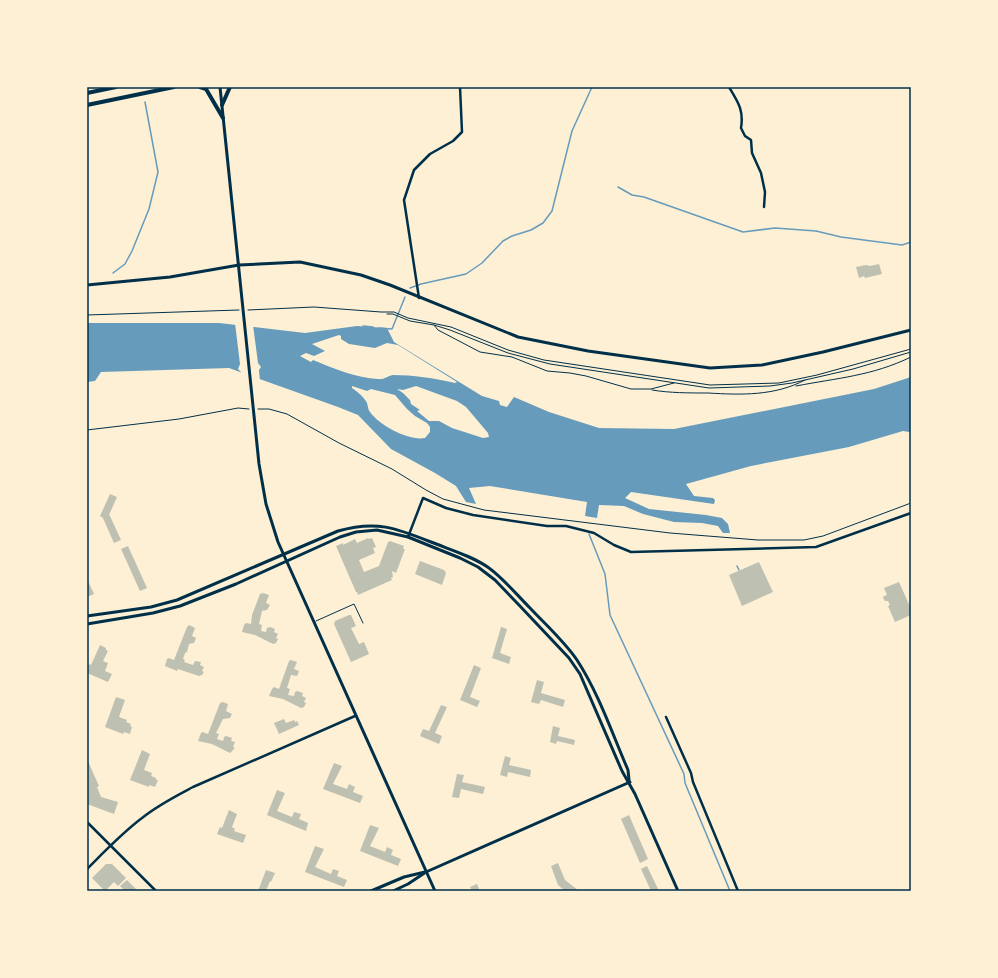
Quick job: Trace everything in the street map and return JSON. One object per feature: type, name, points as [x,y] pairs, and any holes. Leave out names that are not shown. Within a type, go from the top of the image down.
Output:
[{"type":"main road","points":[[87,93],[116,87]]},
{"type":"main road","points":[[87,105],[174,87]]},
{"type":"main road","points":[[200,87],[206,89],[224,118]]},
{"type":"main road","points":[[222,105],[230,87]]},
{"type":"street","points":[[220,87],[259,464],[266,504],[278,542],[435,891]]},
{"type":"street","points":[[419,298],[404,200],[414,170],[430,154],[453,141],[462,132],[460,87]]},
{"type":"street","points":[[730,87],[739,104],[743,117],[741,128],[745,136],[751,140],[752,153],[761,174],[765,192],[764,207]]},
{"type":"street","points":[[87,285],[170,277],[239,265],[300,262],[334,268],[369,277],[518,337],[588,351],[710,368],[762,365],[823,352],[911,330]]},
{"type":"street","points":[[409,536],[423,498],[446,508],[473,515],[547,526],[566,526],[594,533],[614,545],[631,552],[695,549],[816,548],[911,513]]},
{"type":"street","points":[[87,616],[151,607],[167,603],[193,594],[338,531],[350,528],[377,525],[388,527],[464,560],[487,573],[495,580],[569,658],[580,674],[622,771],[630,782],[678,891]]},
{"type":"street","points":[[87,624],[172,609],[236,584],[340,537],[356,532],[377,530],[409,536],[466,556],[489,569],[513,590],[571,653],[582,669],[602,708],[628,770],[630,782]]},
{"type":"street","points":[[87,869],[110,846],[142,818],[179,794],[356,716]]},
{"type":"street","points":[[666,717],[691,773],[693,782],[738,891]]},
{"type":"street","points":[[393,891],[408,884],[426,872],[630,782]]},
{"type":"street","points":[[87,822],[156,891]]},
{"type":"street","points":[[371,891],[404,877],[426,872]]},
{"type":"lane","points":[[314,621],[354,604],[363,623]]},
{"type":"path","points":[[387,314],[402,317],[394,312]]},
{"type":"path","points":[[434,325],[438,330],[486,354],[512,357],[547,371],[570,373],[594,378],[620,387],[673,392],[737,394],[767,392],[793,386],[863,375],[911,357]]},
{"type":"path","points":[[793,386],[805,380]]},
{"type":"path","points":[[651,389],[674,383]]},
{"type":"path","points":[[87,430],[179,419],[238,408],[252,409]]},
{"type":"path","points":[[258,409],[269,409],[287,414],[339,443],[392,469],[443,499],[484,510],[670,533],[750,540],[804,540],[823,536],[911,503]]},
{"type":"water","points":[[87,323],[219,323],[305,333],[357,326],[387,328],[394,342],[482,396],[499,401],[500,405],[507,407],[514,397],[549,412],[599,428],[674,429],[874,389],[911,377],[911,430],[909,432],[903,431],[849,447],[751,466],[686,484],[694,496],[713,498],[715,500],[714,504],[631,492],[625,498],[649,509],[722,518],[728,524],[730,533],[723,533],[718,526],[702,523],[674,522],[643,514],[624,506],[599,505],[597,518],[585,516],[587,502],[490,486],[469,488],[476,504],[466,502],[456,486],[391,449],[358,415],[229,368],[101,372],[95,381],[87,382]],"holes":[[[339,335],[341,336],[341,339],[349,344],[375,348],[387,343],[398,345],[457,382],[455,383],[424,377],[401,375],[393,375],[380,379],[362,377],[313,360],[311,362],[300,356],[306,353],[314,356],[325,351],[312,344]],[[352,386],[367,391],[371,389],[395,395],[407,409],[427,423],[430,427],[430,432],[425,438],[418,438],[403,435],[395,431],[375,417],[369,411],[367,403],[364,399],[352,388]],[[416,386],[457,401],[466,407],[488,433],[489,437],[483,438],[452,428],[439,421],[429,421],[417,411],[420,410],[411,404],[410,400],[397,389],[403,390]]]},
{"type":"pier","points":[[235,323],[253,325],[258,363],[261,367],[259,370],[260,382],[241,375],[241,372],[238,369],[240,364]]},
{"type":"building","points":[[879,264],[882,274],[859,278],[856,267]]},
{"type":"building","points":[[110,494],[117,497],[109,515],[121,540],[114,543],[103,518],[100,516]]},
{"type":"building","points":[[368,538],[372,538],[376,547],[373,548],[375,553],[359,560],[364,572],[379,566],[388,542],[390,541],[404,546],[403,549],[405,549],[396,573],[392,571],[392,580],[358,595],[336,546],[343,543],[343,545],[355,539],[357,543]]},
{"type":"building","points":[[128,546],[147,588],[140,591],[121,549]]},
{"type":"building","points":[[420,561],[444,570],[446,573],[442,585],[415,574]]},
{"type":"building","points":[[759,562],[773,592],[742,606],[729,575]]},
{"type":"building","points":[[87,579],[94,594],[87,597]]},
{"type":"building","points":[[899,582],[911,609],[911,615],[895,622],[888,606],[890,605],[888,601],[885,601],[883,598],[887,595],[884,588]]},
{"type":"building","points":[[263,593],[269,595],[266,603],[270,605],[267,610],[262,611],[259,624],[262,625],[261,631],[266,632],[267,628],[270,627],[275,629],[274,632],[278,634],[276,638],[278,639],[276,643],[273,644],[255,635],[242,632],[246,623],[251,624],[252,615],[260,594]]},
{"type":"building","points":[[351,615],[356,626],[351,628],[359,644],[364,642],[369,654],[351,662],[334,624],[335,621]]},
{"type":"building","points":[[189,625],[195,628],[192,636],[196,638],[194,643],[189,644],[183,659],[185,660],[184,662],[193,665],[195,661],[201,662],[200,665],[204,667],[202,671],[204,672],[199,676],[178,669],[177,671],[165,666],[167,659],[169,658],[174,660]]},
{"type":"building","points":[[501,627],[507,629],[500,653],[511,657],[509,664],[492,658]]},
{"type":"building","points":[[100,645],[108,651],[103,661],[108,663],[105,671],[112,674],[108,682],[87,673],[87,666],[89,664],[91,665]]},
{"type":"building","points":[[291,660],[297,662],[294,669],[299,671],[297,676],[291,675],[287,688],[290,689],[288,695],[294,696],[295,692],[297,691],[303,693],[302,696],[306,698],[304,702],[306,703],[304,707],[301,708],[283,699],[269,696],[274,687],[279,689],[289,661]]},
{"type":"building","points":[[474,665],[481,668],[470,697],[480,701],[477,707],[460,700]]},
{"type":"building","points":[[537,680],[544,682],[541,693],[565,700],[563,707],[541,700],[539,704],[531,702]]},
{"type":"building","points":[[116,697],[125,700],[119,717],[127,720],[126,722],[131,724],[130,726],[132,727],[130,734],[124,732],[123,734],[105,727]]},
{"type":"building","points":[[223,702],[228,704],[226,711],[232,714],[230,718],[223,719],[216,733],[219,734],[217,739],[223,741],[224,737],[226,736],[232,738],[231,741],[235,742],[233,747],[235,748],[230,753],[212,744],[198,741],[201,733],[203,732],[208,734],[220,703]]},
{"type":"building","points":[[441,705],[447,707],[435,733],[442,736],[439,744],[420,736],[423,729],[429,731]]},
{"type":"building","points":[[284,719],[286,723],[294,720],[295,722],[297,721],[299,725],[279,734],[274,723]]},
{"type":"building","points":[[553,726],[560,728],[558,736],[575,740],[574,745],[557,741],[556,744],[550,742]]},
{"type":"building","points":[[142,750],[150,754],[144,770],[152,773],[151,776],[158,780],[155,787],[149,785],[149,787],[130,780]]},
{"type":"building","points":[[505,756],[511,758],[509,765],[531,770],[530,777],[508,772],[507,777],[500,775]]},
{"type":"building","points":[[87,759],[99,786],[97,787],[101,797],[118,802],[114,814],[87,804]]},
{"type":"building","points":[[334,763],[342,766],[333,784],[347,789],[349,784],[355,787],[353,792],[363,796],[360,803],[323,789]]},
{"type":"building","points":[[457,774],[464,775],[462,782],[485,787],[483,794],[461,789],[459,798],[452,797]]},
{"type":"building","points":[[277,790],[285,793],[277,811],[292,817],[294,812],[301,814],[299,819],[308,823],[306,831],[267,815]]},
{"type":"building","points":[[229,810],[237,814],[232,827],[235,829],[234,831],[246,835],[243,843],[217,834],[220,827],[222,828]]},
{"type":"building","points":[[629,815],[648,859],[640,863],[621,819]]},
{"type":"building","points":[[370,825],[379,828],[370,846],[385,852],[387,847],[393,850],[391,855],[401,859],[398,866],[360,851]]},
{"type":"building","points":[[315,846],[324,849],[315,867],[331,874],[333,869],[339,871],[337,876],[347,880],[344,887],[305,872]]},
{"type":"building","points":[[558,863],[565,880],[579,891],[565,891],[558,885],[551,866]]},
{"type":"building","points":[[106,864],[112,864],[126,878],[118,886],[114,882],[105,891],[92,878]]},
{"type":"building","points":[[647,866],[659,891],[651,891],[641,869]]},
{"type":"building","points":[[266,870],[275,873],[266,891],[258,891]]},
{"type":"building","points":[[127,880],[138,891],[125,891],[120,886]]},
{"type":"building","points":[[477,884],[480,891],[472,891],[470,887]]},
{"type":"waterway","points":[[410,288],[421,284],[466,274],[482,263],[503,241],[512,236],[531,230],[543,223],[552,211],[572,131],[592,87]]},
{"type":"waterway","points":[[113,273],[125,264],[132,251],[149,209],[158,172],[145,102]]},
{"type":"waterway","points":[[618,187],[632,195],[644,197],[743,232],[775,228],[816,231],[841,237],[902,245],[911,242]]},
{"type":"waterway","points":[[379,328],[392,329],[405,297]]},
{"type":"waterway","points":[[363,326],[373,327]]},
{"type":"waterway","points":[[589,534],[605,574],[610,615],[684,774],[685,783],[730,891]]},
{"type":"waterway","points":[[737,566],[739,570]]}]
